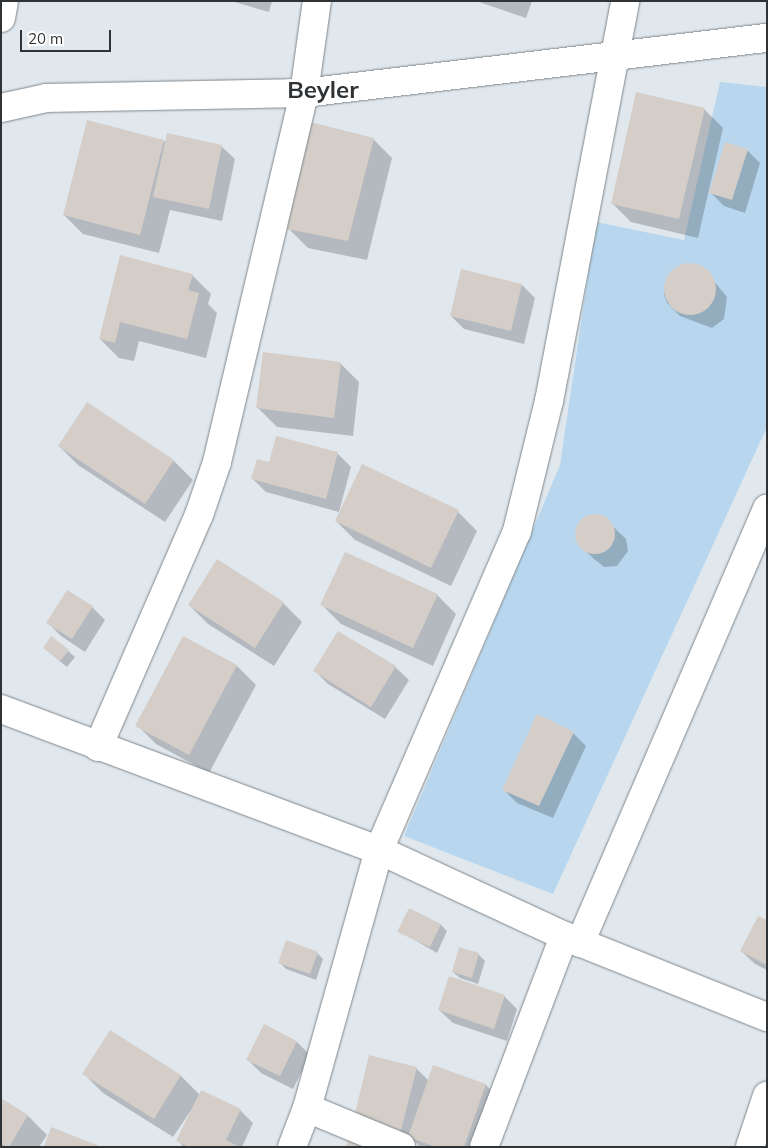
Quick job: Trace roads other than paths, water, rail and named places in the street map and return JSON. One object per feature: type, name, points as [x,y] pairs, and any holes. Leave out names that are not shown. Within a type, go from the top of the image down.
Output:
[{"type":"street","points":[[1,18],[4,1]]},
{"type":"street","points":[[98,747],[199,515],[217,462],[304,93],[316,1]]},
{"type":"street","points":[[292,1147],[307,1108],[379,850],[517,532],[549,401],[625,1]]},
{"type":"street","points":[[1,108],[46,98],[304,93],[614,58],[767,38]]},
{"type":"street","points":[[484,1147],[572,939],[767,508]]},
{"type":"street","points":[[1,709],[98,747],[379,850],[572,939],[767,1017]]},
{"type":"street","points":[[750,1147],[767,1096]]},
{"type":"street","points":[[307,1108],[401,1147]]},
{"type":"district","name":"Beyler","points":[[323,90]]}]
